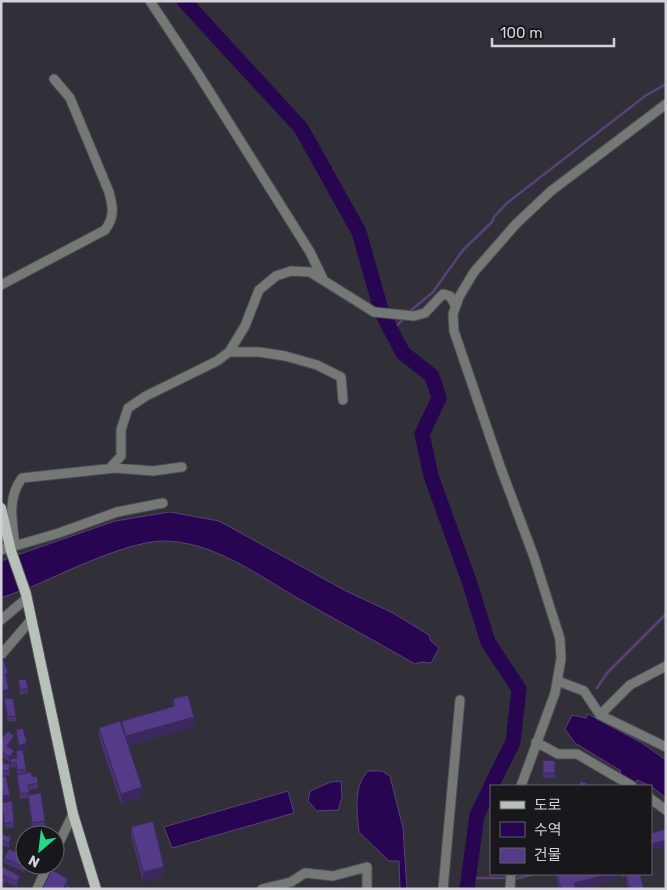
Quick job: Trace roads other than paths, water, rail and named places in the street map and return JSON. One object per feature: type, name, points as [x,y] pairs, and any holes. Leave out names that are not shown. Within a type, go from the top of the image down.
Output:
[{"type":"main road","points":[[1,508],[9,548],[26,596],[32,620],[73,814],[96,889]]},
{"type":"street","points":[[150,1],[305,244],[322,279]]},
{"type":"street","points":[[1,285],[106,230],[111,222],[114,207],[109,192],[70,98],[54,79]]},
{"type":"street","points":[[521,785],[558,681],[561,650],[552,611],[454,330],[452,321],[455,305],[474,272],[531,209],[666,104]]},
{"type":"street","points":[[110,468],[121,456],[121,430],[128,408],[146,396],[217,361],[230,352],[245,326],[259,290],[276,276],[300,270],[310,272],[374,312],[414,316],[425,313],[443,294],[450,296],[455,305]]},
{"type":"street","points":[[230,352],[259,352],[317,365],[341,377],[344,400]]},
{"type":"street","points":[[163,502],[117,512],[59,533],[9,548],[12,497],[15,487],[22,478],[110,468],[154,471],[182,467]]},
{"type":"street","points":[[1,620],[26,596]]},
{"type":"street","points":[[1,655],[32,620]]},
{"type":"street","points":[[600,715],[630,685],[666,666]]},
{"type":"street","points":[[558,681],[584,692],[600,715],[666,747]]},
{"type":"street","points":[[443,889],[460,700]]},
{"type":"street","points":[[536,742],[558,754],[577,754],[630,785]]},
{"type":"street","points":[[652,800],[666,810]]},
{"type":"street","points":[[65,830],[73,814]]},
{"type":"street","points":[[262,889],[291,882],[305,873],[333,876],[367,867],[367,889]]},
{"type":"street","points":[[37,889],[43,875]]},
{"type":"street","points":[[510,889],[511,875]]},
{"type":"water","points":[[170,512],[219,521],[346,591],[393,613],[429,635],[430,640],[439,648],[431,663],[421,662],[415,664],[251,570],[216,553],[180,542],[161,541],[130,547],[29,588],[17,555],[115,521]]},
{"type":"water","points":[[9,558],[20,591],[1,598],[1,561]]},
{"type":"water","points":[[588,714],[642,743],[666,760],[666,798],[652,785],[637,780],[635,783],[620,774],[621,771],[575,743],[565,729],[572,715],[586,718]]},
{"type":"water","points":[[368,771],[382,771],[390,776],[403,828],[407,889],[400,889],[399,861],[389,861],[359,832],[358,792],[363,777]]},
{"type":"water","points":[[341,781],[342,797],[338,810],[317,811],[308,801],[310,791],[331,782]]},
{"type":"water","points":[[288,791],[294,813],[172,848],[164,827]]},
{"type":"waterway","points":[[184,1],[301,128],[359,232],[382,313],[403,353],[432,376],[439,398],[422,434],[431,476],[469,581],[488,642],[519,689],[513,742],[492,785]]},
{"type":"waterway","points":[[409,312],[433,292],[463,250],[492,222],[494,217],[507,203],[645,96],[666,84]]},
{"type":"waterway","points":[[392,331],[404,318]]},
{"type":"waterway","points":[[597,688],[607,673],[666,614]]},
{"type":"waterway","points":[[467,889],[477,815],[490,789]]},
{"type":"waterway","points":[[515,879],[530,875]]},
{"type":"waterway","points":[[468,878],[508,878]]}]
